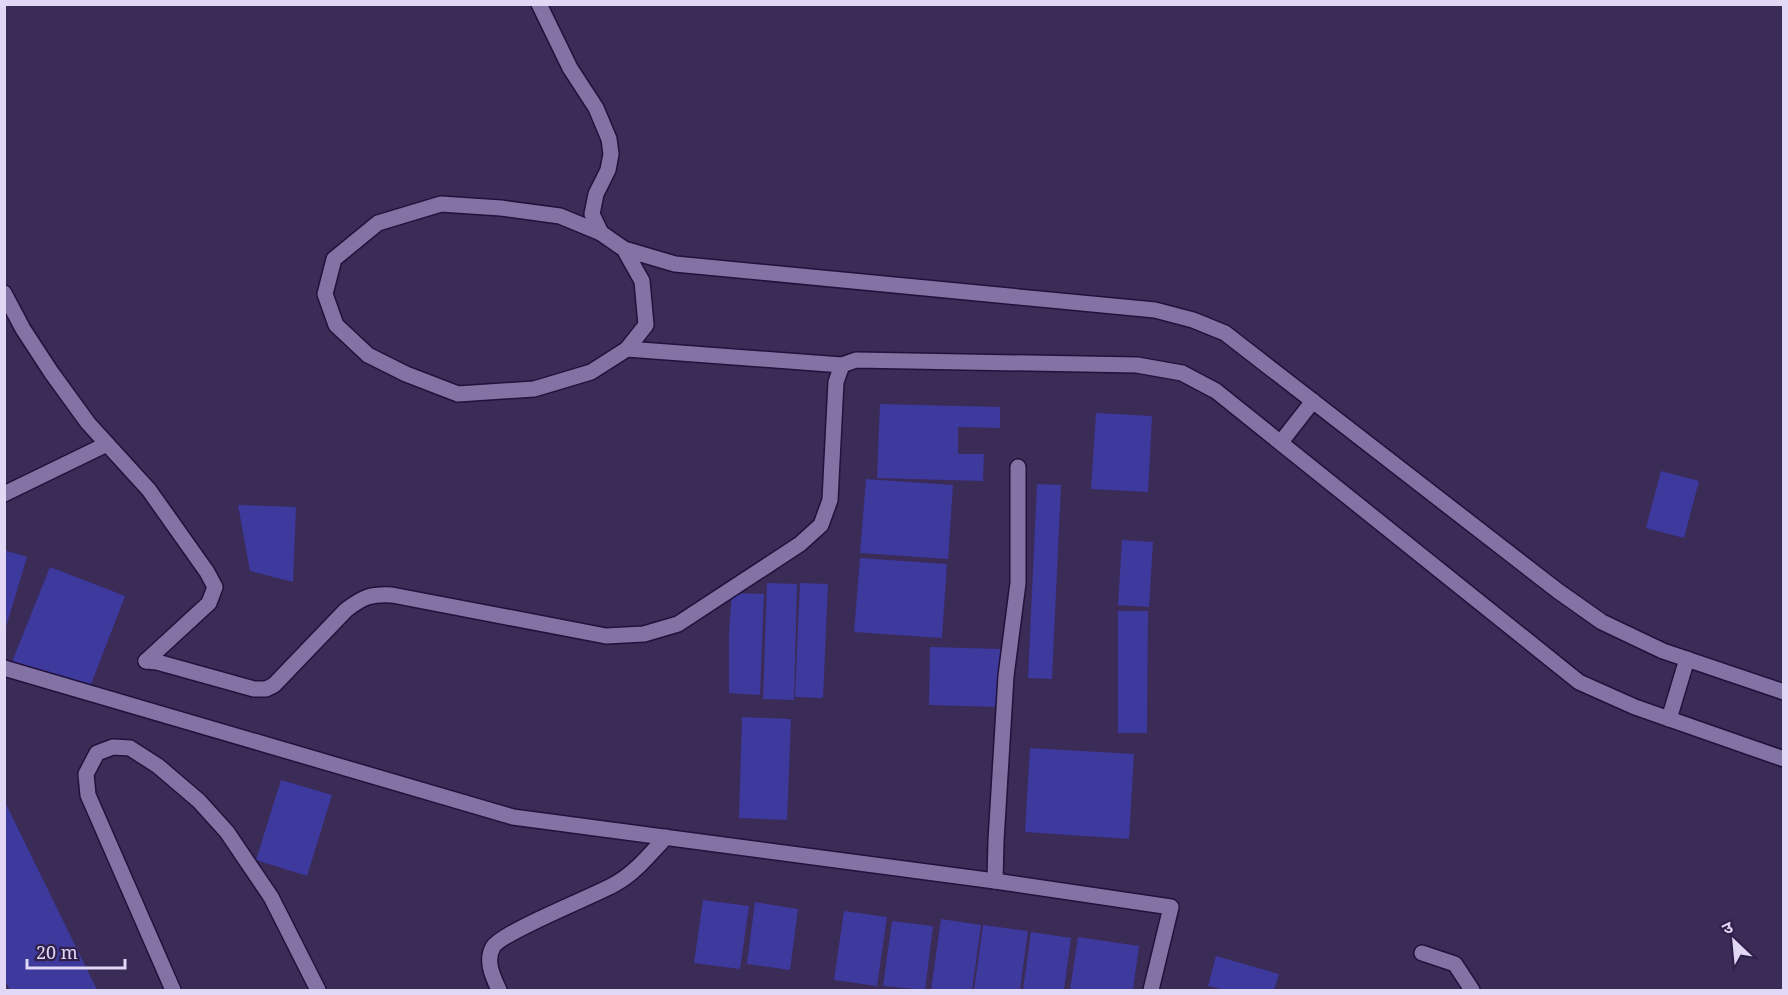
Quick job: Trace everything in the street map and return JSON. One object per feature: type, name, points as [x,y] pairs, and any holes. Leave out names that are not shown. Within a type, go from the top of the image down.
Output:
[{"type":"street","points":[[539,4],[570,68],[597,108],[609,140],[611,154],[608,170],[596,194],[592,214],[601,233]]},
{"type":"street","points":[[624,249],[642,281],[646,325],[627,349],[591,372],[534,389],[458,394],[406,374],[368,355],[336,325],[325,294],[334,259],[378,224],[441,204],[501,208],[560,216],[601,233],[624,249],[675,264],[1155,310],[1193,320],[1225,333],[1558,591],[1602,622],[1663,651],[1784,692]]},
{"type":"street","points":[[4,293],[23,329],[51,372],[88,423],[149,490],[207,572],[215,587],[209,603],[147,662],[157,662],[254,688],[266,689],[274,685],[346,610],[359,600],[374,594],[392,595],[606,636],[644,634],[678,624],[800,544],[821,525],[830,500],[836,382],[842,365]]},
{"type":"street","points":[[627,349],[842,365],[856,360],[1137,365],[1182,373],[1216,390],[1579,682],[1635,707],[1784,759]]},
{"type":"street","points":[[1281,442],[1313,401]]},
{"type":"street","points":[[4,494],[107,444]]},
{"type":"street","points":[[995,881],[1006,676],[1018,582],[1018,467]]},
{"type":"street","points":[[1668,719],[1687,659]]},
{"type":"street","points":[[4,668],[513,817],[995,881],[1171,907],[1151,990]]},
{"type":"street","points":[[173,990],[88,795],[86,774],[91,763],[97,753],[113,747],[130,748],[158,766],[199,801],[227,832],[271,897],[318,990]]},
{"type":"street","points":[[499,990],[491,974],[490,962],[493,946],[507,935],[595,895],[617,882],[639,867],[666,837]]},
{"type":"street","points":[[1422,953],[1455,964],[1472,990]]},
{"type":"building","points":[[880,404],[1000,407],[1000,428],[958,427],[958,454],[984,454],[983,481],[877,478]]},
{"type":"building","points":[[1096,413],[1152,416],[1148,492],[1091,489]]},
{"type":"building","points":[[1661,471],[1699,481],[1684,538],[1646,528]]},
{"type":"building","points":[[866,479],[953,485],[948,559],[860,553]]},
{"type":"building","points":[[1037,484],[1061,485],[1052,679],[1028,678]]},
{"type":"building","points":[[238,505],[296,507],[293,582],[250,571]]},
{"type":"building","points":[[1122,540],[1153,542],[1149,607],[1118,605]]},
{"type":"building","points":[[4,550],[27,557],[5,630],[4,630]]},
{"type":"building","points":[[860,558],[947,564],[942,638],[854,632]]},
{"type":"building","points":[[50,567],[125,596],[88,692],[12,662]]},
{"type":"building","points":[[767,583],[797,584],[794,700],[763,699]]},
{"type":"building","points":[[800,583],[828,584],[823,698],[795,697]]},
{"type":"building","points":[[732,593],[764,594],[760,695],[729,693],[729,632]]},
{"type":"building","points":[[1118,611],[1148,611],[1147,733],[1118,733]]},
{"type":"building","points":[[930,647],[1001,649],[999,707],[929,705]]},
{"type":"building","points":[[742,717],[791,719],[787,820],[739,818]]},
{"type":"building","points":[[1030,748],[1134,754],[1129,839],[1025,832]]},
{"type":"building","points":[[281,780],[332,795],[307,876],[256,860]]},
{"type":"building","points":[[4,800],[97,990],[10,990],[4,979]]},
{"type":"building","points":[[703,900],[749,906],[740,969],[694,963]]},
{"type":"building","points":[[755,902],[798,909],[790,970],[747,964]]},
{"type":"building","points":[[844,911],[887,917],[877,986],[834,980]]},
{"type":"building","points":[[941,919],[981,925],[972,990],[931,990]]},
{"type":"building","points":[[892,921],[933,926],[925,990],[883,986]]},
{"type":"building","points":[[983,925],[1028,931],[1020,990],[974,990]]},
{"type":"building","points":[[1031,932],[1071,938],[1064,990],[1023,990]]},
{"type":"building","points":[[1078,937],[1139,946],[1133,990],[1070,990]]},
{"type":"building","points":[[1216,956],[1279,974],[1274,990],[1226,990],[1208,986]]}]
